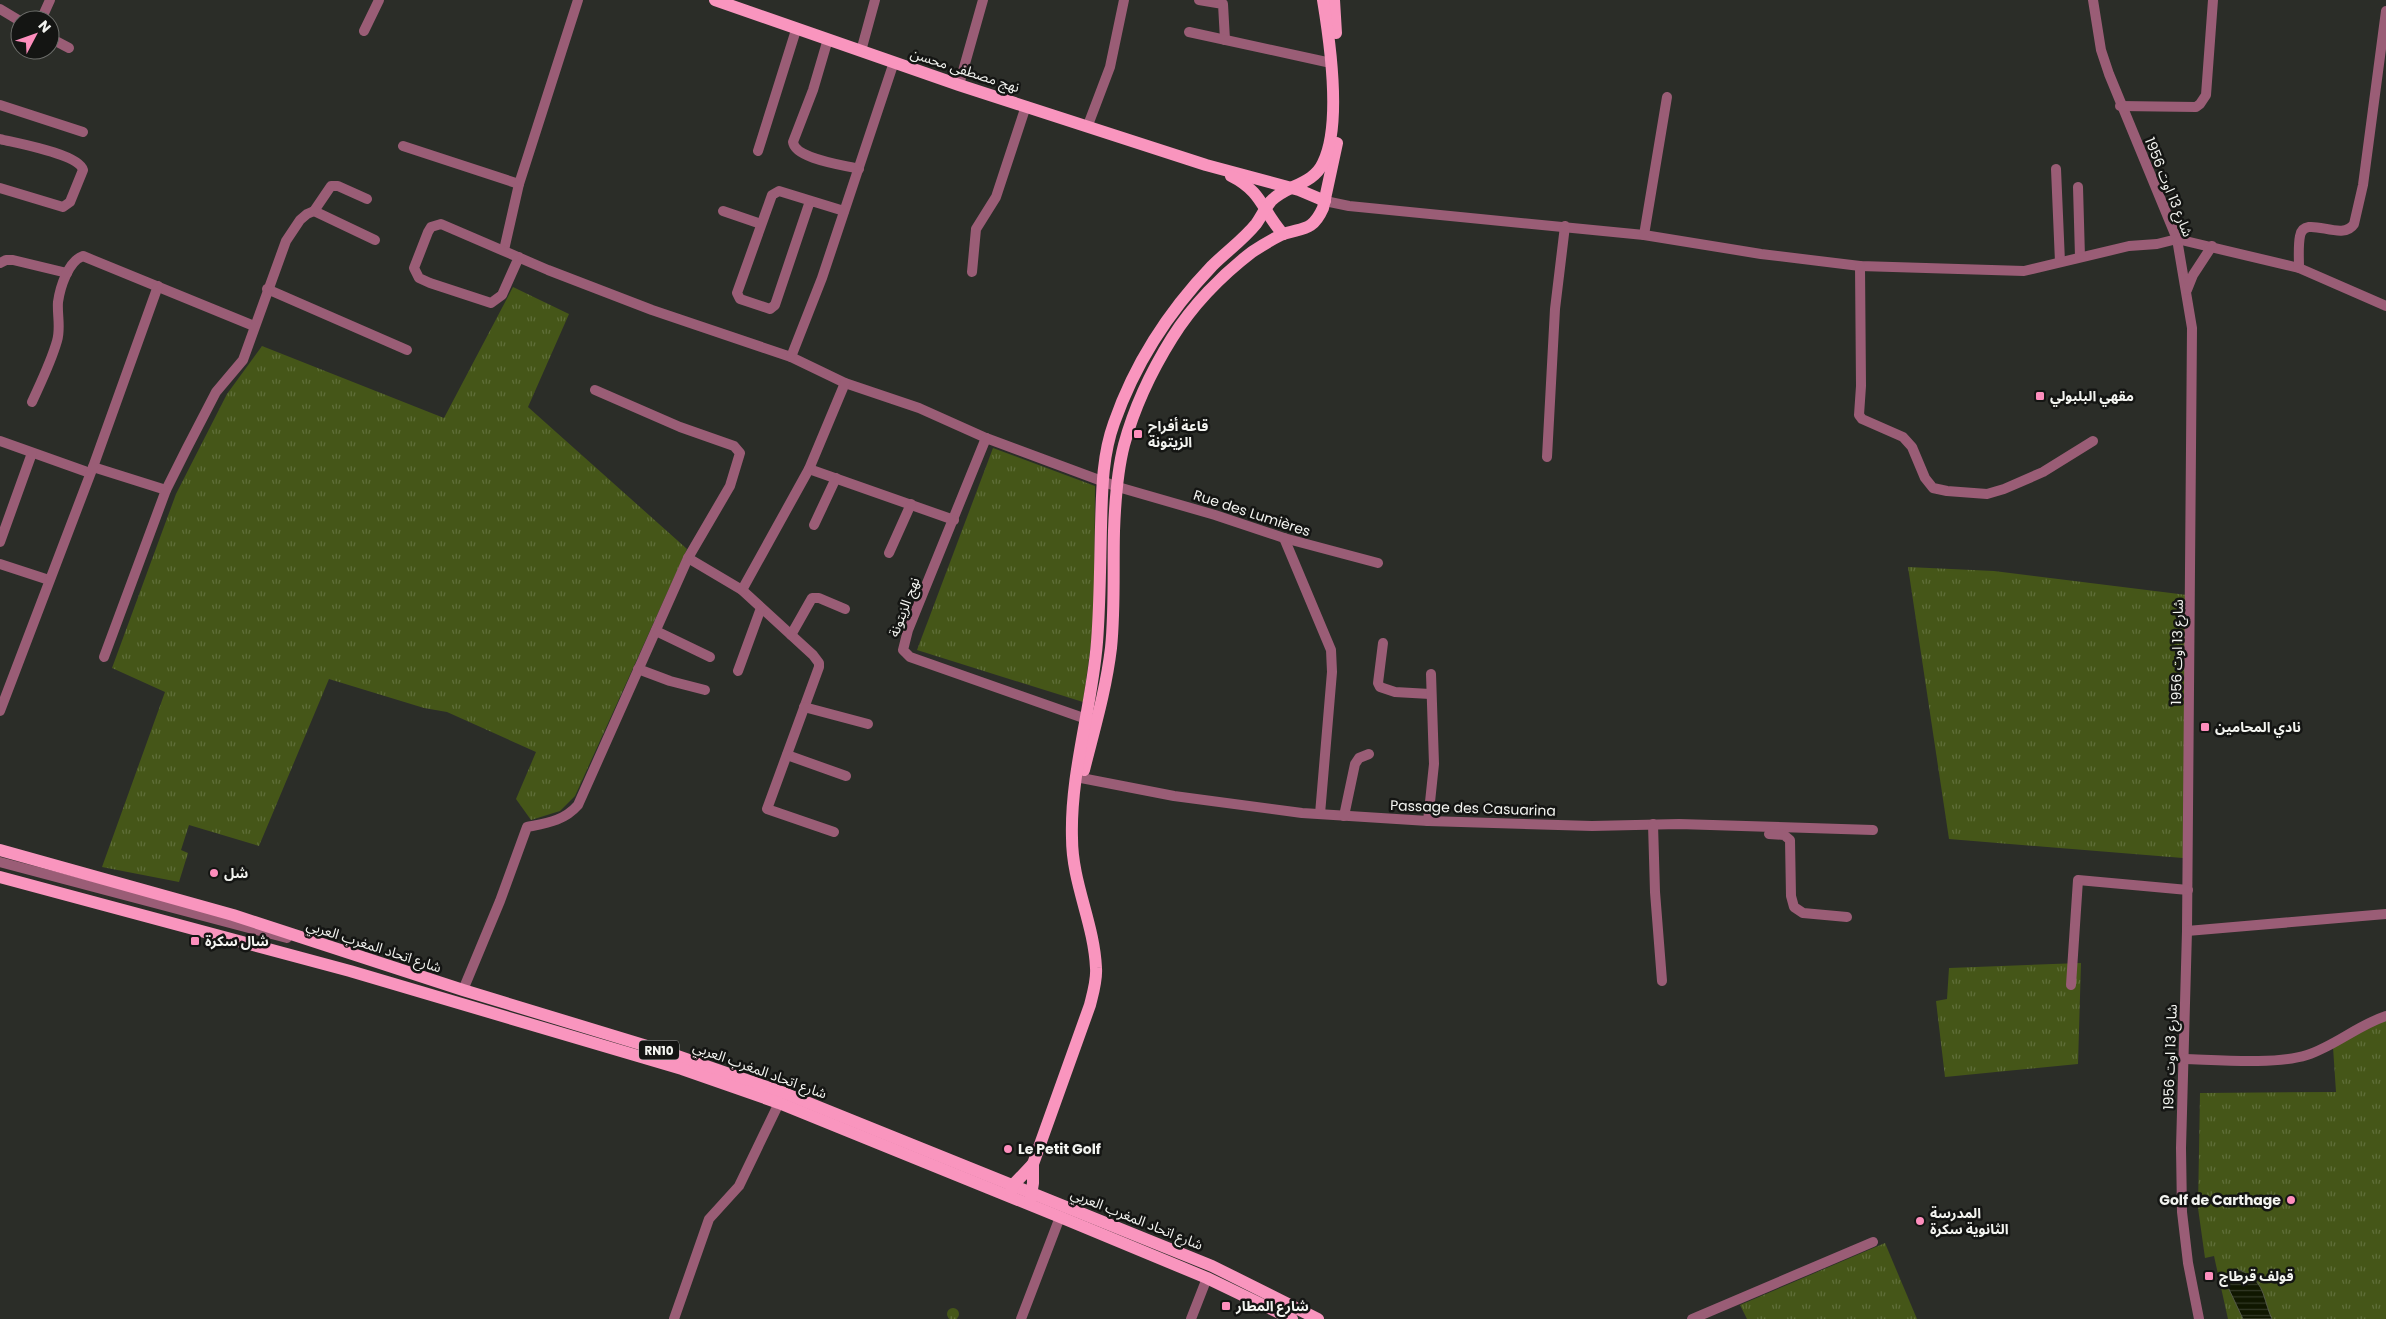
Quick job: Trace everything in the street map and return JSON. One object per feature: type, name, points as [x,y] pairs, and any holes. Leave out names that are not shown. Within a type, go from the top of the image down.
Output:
[{"type":"main road","name":"نهج مصطفى محسن","points":[[715,0],[796,30],[828,39],[959,85],[1088,125],[1206,165],[1293,188],[1325,201]]},
{"type":"main road","points":[[1091,721],[1097,643],[1102,481],[1114,424],[1141,360],[1158,331],[1187,293],[1256,224],[1266,208],[1279,194],[1316,174],[1326,156],[1331,134],[1331,63],[1323,0]]},
{"type":"main road","points":[[1030,1199],[1033,1164],[1090,1005],[1095,986],[1096,970],[1093,942],[1072,853],[1071,835],[1078,777],[1111,648],[1114,606],[1114,532],[1124,445],[1155,369],[1172,338],[1183,323],[1223,277],[1252,252],[1284,234],[1299,231],[1319,217],[1325,201],[1338,136],[1339,67],[1334,0]]},
{"type":"main road","name":"نهج مصطفى محسن","points":[[1206,165],[1246,184],[1266,208]]},
{"type":"main road","points":[[1266,208],[1274,223],[1284,234]]},
{"type":"main road","name":"شارع اتحاد المغرب العربي","points":[[0,850],[233,915],[355,956],[660,1050],[784,1093],[1010,1191]]},
{"type":"main road","name":"شارع اتحاد المغرب العربي","points":[[0,877],[350,971],[682,1069],[779,1103],[1212,1266],[1318,1319]]},
{"type":"main road","points":[[1010,1191],[1033,1164]]},
{"type":"main road","name":"شارع اتحاد المغرب العربي","points":[[1030,1199],[1060,1217],[1207,1278],[1292,1319]]},
{"type":"street","points":[[364,32],[379,0]]},
{"type":"street","points":[[504,250],[519,184],[578,0]]},
{"type":"street","points":[[861,51],[875,0]]},
{"type":"street","points":[[959,85],[983,0]]},
{"type":"street","points":[[1088,125],[1110,67],[1124,0]]},
{"type":"street","points":[[1199,0],[1223,4],[1226,40]]},
{"type":"street","name":"شارع 13 اوت 1956","points":[[2093,0],[2101,50],[2120,106],[2177,239],[2192,328],[2188,890],[2182,1212],[2188,1264],[2199,1319]]},
{"type":"street","points":[[2120,106],[2196,107],[2200,104],[2206,95],[2213,0]]},
{"type":"street","points":[[2299,268],[2300,235],[2304,229],[2311,226],[2344,231],[2351,229],[2354,224],[2363,185],[2386,11]]},
{"type":"street","points":[[758,151],[796,30]]},
{"type":"street","points":[[1189,32],[1331,63]]},
{"type":"street","points":[[828,39],[793,142],[794,147],[798,152],[808,156],[859,169]]},
{"type":"street","points":[[60,43],[70,48]]},
{"type":"street","points":[[792,357],[859,169],[894,62]]},
{"type":"street","points":[[1644,235],[1667,97]]},
{"type":"street","points":[[0,104],[83,132]]},
{"type":"street","points":[[972,272],[976,228],[996,197],[1026,106]]},
{"type":"street","points":[[0,139],[58,154],[78,162],[84,170],[70,202],[62,207],[0,188]]},
{"type":"street","points":[[403,146],[519,184]]},
{"type":"street","points":[[2056,169],[2060,262]]},
{"type":"street","points":[[104,657],[166,490],[216,392],[243,360],[267,289],[293,228],[307,214],[314,211],[331,186],[334,185],[367,199]]},
{"type":"street","points":[[2078,187],[2080,258]]},
{"type":"street","points":[[810,201],[775,305],[770,308],[740,299],[737,293],[761,224],[772,195],[775,192],[779,191],[844,211]]},
{"type":"street","points":[[1325,201],[1349,206],[1644,235],[1761,254],[1860,266],[2024,271],[2129,246],[2157,244],[2177,239],[2299,268],[2386,306]]},
{"type":"street","points":[[314,211],[375,240]]},
{"type":"street","points":[[723,211],[761,224]]},
{"type":"street","name":"Rue des Lumières","points":[[519,257],[502,295],[491,303],[419,278],[414,268],[428,232],[436,225],[441,224],[652,310],[792,357],[846,383],[919,408],[986,438],[1118,487],[1215,515],[1284,538],[1378,563]]},
{"type":"street","points":[[1547,456],[1555,309],[1565,226]]},
{"type":"street","points":[[2186,291],[2193,274],[2212,246]]},
{"type":"street","points":[[32,402],[59,333],[58,302],[67,273],[76,261],[83,256],[254,326]]},
{"type":"street","points":[[0,263],[6,260],[14,260],[67,273]]},
{"type":"street","points":[[1860,266],[1861,386],[1859,415],[1862,420],[1903,438],[1912,447],[1919,467],[1933,488],[1987,494],[2043,472],[2093,441]]},
{"type":"street","points":[[0,711],[158,286]]},
{"type":"street","points":[[267,289],[407,350]]},
{"type":"street","points":[[742,590],[809,469],[846,383]]},
{"type":"street","points":[[463,990],[500,901],[527,827],[560,820],[570,814],[578,805],[688,558],[730,486],[739,463],[740,452],[728,444],[680,427],[595,390]]},
{"type":"street","name":"نهج الزيتونة","points":[[986,438],[902,647],[905,654],[970,680],[1091,721]]},
{"type":"street","points":[[0,441],[32,453],[166,490]]},
{"type":"street","points":[[0,542],[32,453]]},
{"type":"street","points":[[809,469],[954,520]]},
{"type":"street","points":[[814,525],[836,478]]},
{"type":"street","points":[[889,554],[911,504]]},
{"type":"street","points":[[1284,538],[1331,650],[1332,672],[1320,814]]},
{"type":"street","points":[[688,558],[742,590],[819,662],[819,667],[767,809],[834,832]]},
{"type":"street","points":[[0,564],[49,580]]},
{"type":"street","points":[[791,635],[812,598],[819,598],[845,609]]},
{"type":"street","points":[[738,671],[761,608]]},
{"type":"street","points":[[656,630],[710,657]]},
{"type":"street","points":[[1383,643],[1378,683],[1380,688],[1395,692],[1430,694]]},
{"type":"street","points":[[638,669],[670,681],[705,690]]},
{"type":"street","points":[[1428,821],[1434,764],[1430,694],[1431,674]]},
{"type":"street","points":[[804,707],[868,724]]},
{"type":"street","points":[[1344,816],[1355,764],[1362,756],[1369,754]]},
{"type":"street","points":[[787,755],[846,776]]},
{"type":"street","name":"Passage des Casuarina","points":[[1078,777],[1174,796],[1344,816],[1428,821],[1592,826],[1873,830]]},
{"type":"street","points":[[1662,981],[1655,892],[1654,826],[1784,835],[1792,844],[1790,896],[1794,907],[1809,914],[1847,917]]},
{"type":"street","points":[[0,862],[355,956]]},
{"type":"street","points":[[2070,985],[2078,880],[2188,890]]},
{"type":"street","points":[[2187,931],[2386,914]]},
{"type":"street","points":[[2184,1059],[2237,1061],[2294,1057],[2317,1050],[2386,1016]]},
{"type":"street","points":[[674,1319],[709,1219],[739,1186],[779,1103]]},
{"type":"street","points":[[1021,1319],[1060,1217]]},
{"type":"street","points":[[1692,1319],[1873,1242]]},
{"type":"street","points":[[1191,1319],[1207,1278]]},
{"type":"green space","points":[[513,287],[569,314],[528,407],[687,549],[575,796],[560,811],[531,820],[516,799],[536,752],[447,712],[424,708],[329,679],[259,846],[189,825],[181,850],[188,853],[179,882],[102,867],[165,692],[112,668],[176,494],[227,394],[262,346],[444,418]]},
{"type":"green space","points":[[993,448],[1095,486],[1094,622],[1083,702],[917,650]]},
{"type":"green space","points":[[1908,567],[1994,571],[2187,595],[2183,858],[1949,839]]},
{"type":"green space","points":[[2081,963],[2078,1064],[1945,1077],[1936,1001],[1947,999],[1949,968]]},
{"type":"green space","points":[[2386,1016],[2386,1319],[2228,1319],[2214,1256],[2205,1258],[2198,1208],[2200,1093],[2336,1092],[2333,1047]]},
{"type":"green space","points":[[1885,1243],[1917,1319],[1747,1319],[1740,1305]]},
{"type":"green space","points":[[951,1308],[955,1308],[959,1314],[955,1320],[951,1320],[947,1316],[947,1312]]},
{"type":"shaded area","points":[[2240,1270],[2259,1285],[2272,1319],[2243,1319],[2227,1285],[2231,1273]]},
{"type":"place","name":"مقهي البلبولي","points":[[2040,396]]},
{"type":"place","name":"قاعة أفراح الزيتونة","points":[[1138,434]]},
{"type":"place","name":"نادي المحامين","points":[[2205,727]]},
{"type":"place","name":"شل","points":[[214,873]]},
{"type":"place","name":"شال سكرة","points":[[195,941]]},
{"type":"place","name":"Le Petit Golf","points":[[1008,1149]]},
{"type":"place","name":"Golf de Carthage","points":[[2291,1200]]},
{"type":"place","name":"المدرسة الثانوية سكرة","points":[[1920,1221]]},
{"type":"place","name":"قولف قرطاج","points":[[2209,1276]]},
{"type":"place","name":"شارع المطار","points":[[1226,1306]]}]
